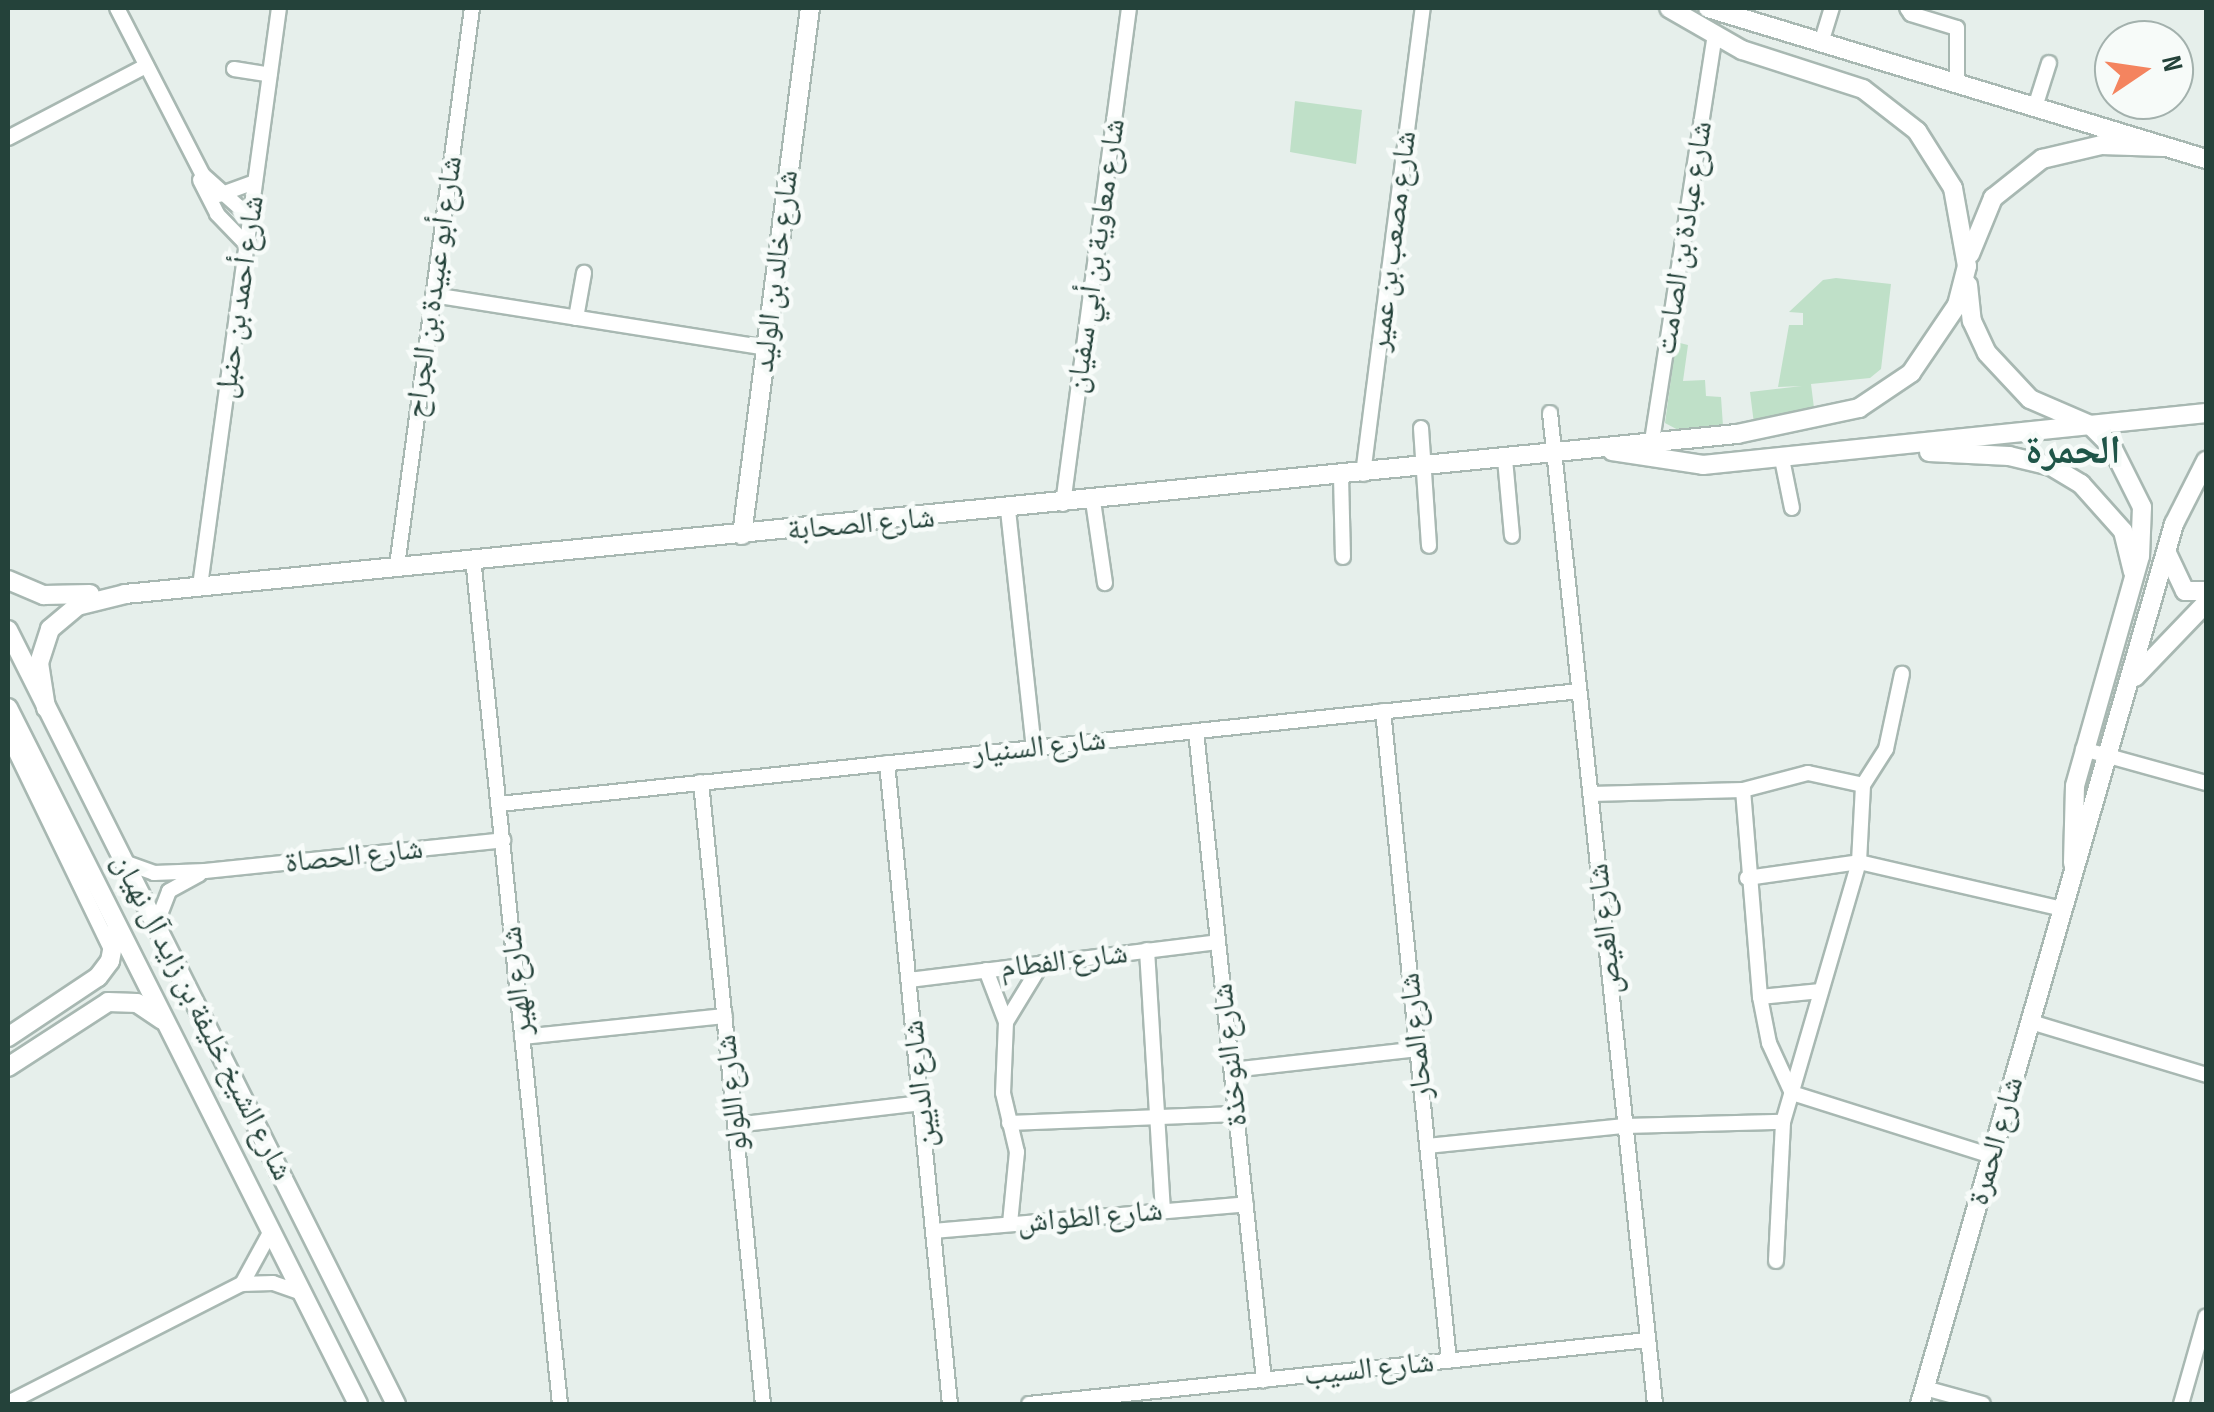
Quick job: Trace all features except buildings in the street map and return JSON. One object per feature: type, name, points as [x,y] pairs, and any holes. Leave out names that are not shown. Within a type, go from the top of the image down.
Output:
[{"type":"street","points":[[116,8],[196,164],[216,214],[247,244]]},
{"type":"street","name":"شارع أحمد بن حنبل","points":[[200,586],[279,8]]},
{"type":"street","name":"شارع أبو عبيدة بن الجراح","points":[[397,566],[472,8]]},
{"type":"street","name":"شارع خالد بن الوليد","points":[[742,534],[810,8]]},
{"type":"street","name":"شارع معاوية بن أبي سفيان","points":[[1062,504],[1130,8]]},
{"type":"street","name":"شارع مصعب بن عمير","points":[[1364,474],[1423,8]]},
{"type":"street","points":[[1670,8],[1715,36],[1863,90],[1917,131],[1953,188],[1972,322],[1987,353],[2030,399],[2090,425]]},
{"type":"street","points":[[1822,40],[1832,8]]},
{"type":"street","points":[[1907,8],[1958,28],[1957,82]]},
{"type":"street","points":[[1715,36],[1708,20],[1716,10],[2036,104],[2206,159]]},
{"type":"street","name":"شارع عبادة بن الصامت","points":[[1652,440],[1715,36]]},
{"type":"street","points":[[2036,104],[2048,63]]},
{"type":"street","points":[[8,138],[146,66]]},
{"type":"street","points":[[234,69],[270,75]]},
{"type":"street","name":"شارع الصحابة","points":[[8,580],[56,597],[125,594],[1364,474],[1804,424],[1858,408],[1923,358],[1957,305],[1967,266],[1994,198],[2042,158],[2084,146],[2163,147]]},
{"type":"street","points":[[196,164],[219,195],[250,218]]},
{"type":"street","points":[[219,195],[255,182]]},
{"type":"street","points":[[576,318],[584,273]]},
{"type":"street","points":[[433,295],[766,348]]},
{"type":"street","name":"شارع الغيص","points":[[1550,412],[1655,1404]]},
{"type":"street","points":[[1597,448],[1703,465],[2206,413]]},
{"type":"street","name":"شارع الحمرة","points":[[2073,878],[2073,805],[2083,749],[2144,534],[2142,507],[2112,447],[2090,425]]},
{"type":"street","points":[[1421,428],[1430,546]]},
{"type":"street","points":[[1874,449],[2009,456],[2052,466],[2107,507],[2123,531],[2134,580]]},
{"type":"street","points":[[1504,459],[1512,536]]},
{"type":"street","points":[[1782,459],[1792,508]]},
{"type":"street","name":"شارع الحمرة","points":[[1923,1396],[2167,550],[2184,500],[2206,461]]},
{"type":"street","points":[[1341,476],[1343,557]]},
{"type":"street","points":[[1093,500],[1105,583]]},
{"type":"street","points":[[1008,510],[1034,748]]},
{"type":"street","points":[[2167,550],[2176,582],[2185,591],[2206,591]]},
{"type":"street","name":"شارع الهير","points":[[473,558],[560,1404]]},
{"type":"street","name":"شارع الصحابة","points":[[46,708],[39,664],[50,630],[77,606],[125,594]]},
{"type":"street","points":[[2124,694],[2146,660],[2206,603]]},
{"type":"street","name":"شارع الشيخ خليفة بن زايد آل نهيان","points":[[8,630],[396,1404]]},
{"type":"street","points":[[1776,1260],[1783,1122],[1858,862],[1863,785],[1886,749],[1902,674]]},
{"type":"street","name":"شارع السنيار","points":[[499,804],[1579,691]]},
{"type":"street","name":"شارع الشيخ خليفة بن زايد آل نهيان","points":[[8,708],[358,1404]]},
{"type":"street","name":"شارع المحار","points":[[1383,710],[1449,1361]]},
{"type":"street","name":"شارع النوخذة","points":[[1196,731],[1264,1380]]},
{"type":"street","points":[[8,736],[112,952]]},
{"type":"street","points":[[2083,749],[2206,783]]},
{"type":"street","name":"شارع الديين","points":[[887,763],[950,1404]]},
{"type":"street","points":[[1592,794],[1743,790],[1808,773],[1863,785]]},
{"type":"street","name":"شارع اللولو","points":[[701,782],[763,1404]]},
{"type":"street","points":[[1743,790],[1747,878],[1760,997],[1770,1043],[1792,1093],[1992,1156]]},
{"type":"street","name":"شارع الحصاة","points":[[124,862],[154,873],[205,872],[503,840]]},
{"type":"street","points":[[1747,878],[1858,862],[2063,909]]},
{"type":"street","points":[[156,926],[170,891],[205,872]]},
{"type":"street","points":[[8,1037],[98,977],[112,952],[117,926]]},
{"type":"street","name":"شارع الفطام","points":[[909,980],[1218,942]]},
{"type":"street","points":[[1147,950],[1162,1211]]},
{"type":"street","points":[[1006,1022],[1042,963]]},
{"type":"street","points":[[986,970],[1006,1022],[1003,1093],[1018,1180],[1010,1224]]},
{"type":"street","points":[[1760,997],[1821,991]]},
{"type":"street","points":[[8,1066],[108,1002],[137,1003],[166,1023]]},
{"type":"street","points":[[522,1037],[725,1016]]},
{"type":"street","points":[[2031,1022],[2206,1075]]},
{"type":"street","points":[[1232,1070],[1418,1049]]},
{"type":"street","points":[[736,1126],[922,1103]]},
{"type":"street","points":[[1009,1123],[1158,1114],[1236,1114]]},
{"type":"street","points":[[1427,1146],[1626,1126],[1783,1122]]},
{"type":"street","name":"شارع الطواش","points":[[934,1230],[1246,1204]]},
{"type":"street","points":[[242,1284],[271,1231]]},
{"type":"street","points":[[8,1403],[242,1284],[272,1283],[302,1293]]},
{"type":"street","points":[[2181,1404],[2206,1316]]},
{"type":"street","name":"شارع السيب","points":[[1029,1404],[1134,1399],[1264,1380],[1648,1340]]},
{"type":"street","points":[[1923,1396],[1982,1404]]},
{"type":"green space","points":[[1295,101],[1362,110],[1356,164],[1290,152]]},
{"type":"green space","points":[[1823,280],[1891,284],[1881,369],[1870,378],[1811,384],[1815,416],[1754,424],[1750,392],[1802,386],[1778,387],[1789,325],[1803,325],[1803,313],[1789,312]]},
{"type":"green space","points":[[1676,342],[1688,345],[1683,381],[1705,380],[1706,396],[1721,397],[1723,426],[1682,432],[1665,423]]},
{"type":"district","name":"الحمرة","points":[[2073,451]]}]
